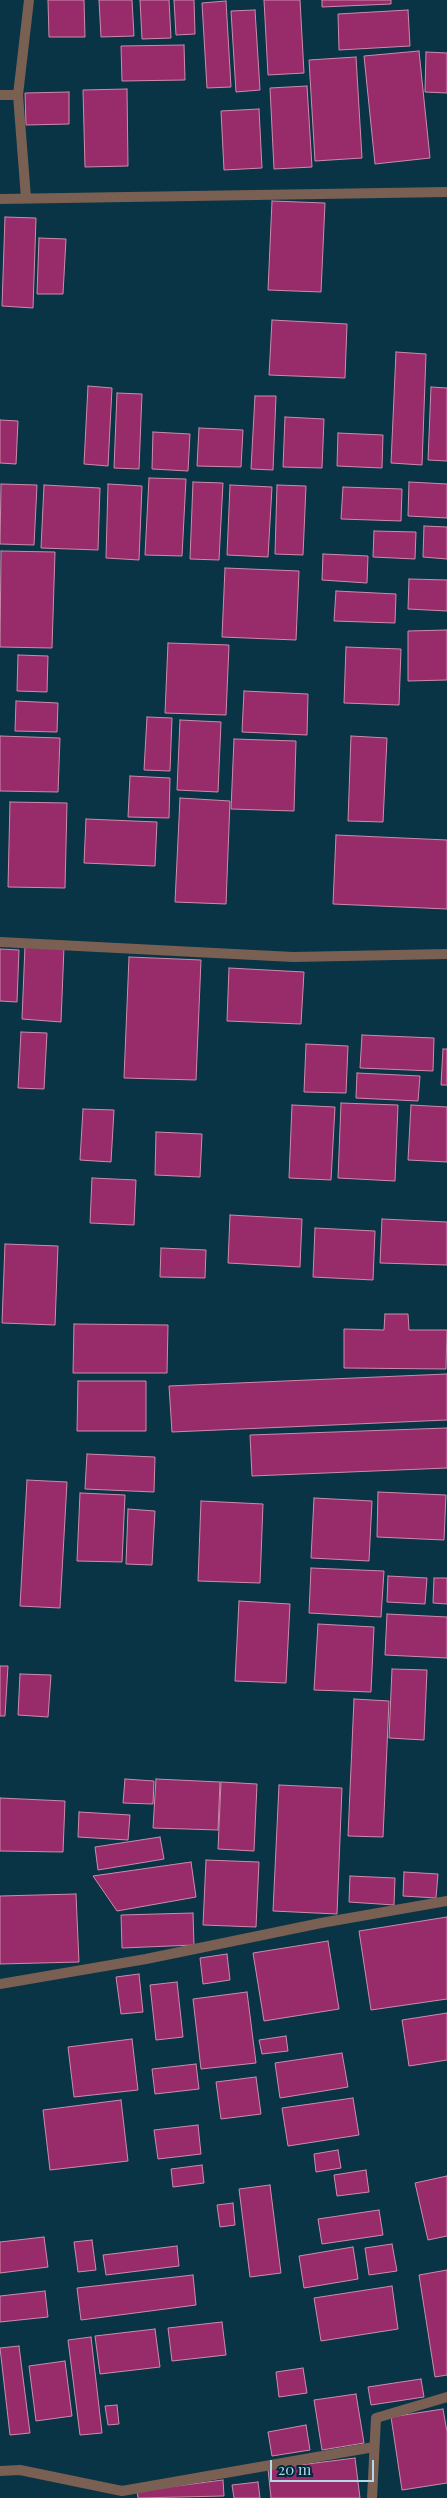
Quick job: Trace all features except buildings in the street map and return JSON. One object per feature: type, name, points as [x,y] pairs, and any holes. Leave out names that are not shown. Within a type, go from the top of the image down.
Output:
[{"type":"street","points":[[26,198],[18,95],[29,0]]},
{"type":"street","points":[[0,95],[18,95]]},
{"type":"street","points":[[0,200],[26,198],[447,192]]},
{"type":"street","points":[[0,942],[293,957],[447,954]]},
{"type":"street","points":[[0,1984],[146,1959],[321,1923],[447,1901]]},
{"type":"street","points":[[372,2498],[376,2418],[447,2397]]},
{"type":"street","points":[[0,2471],[20,2470],[122,2490],[374,2447]]}]
